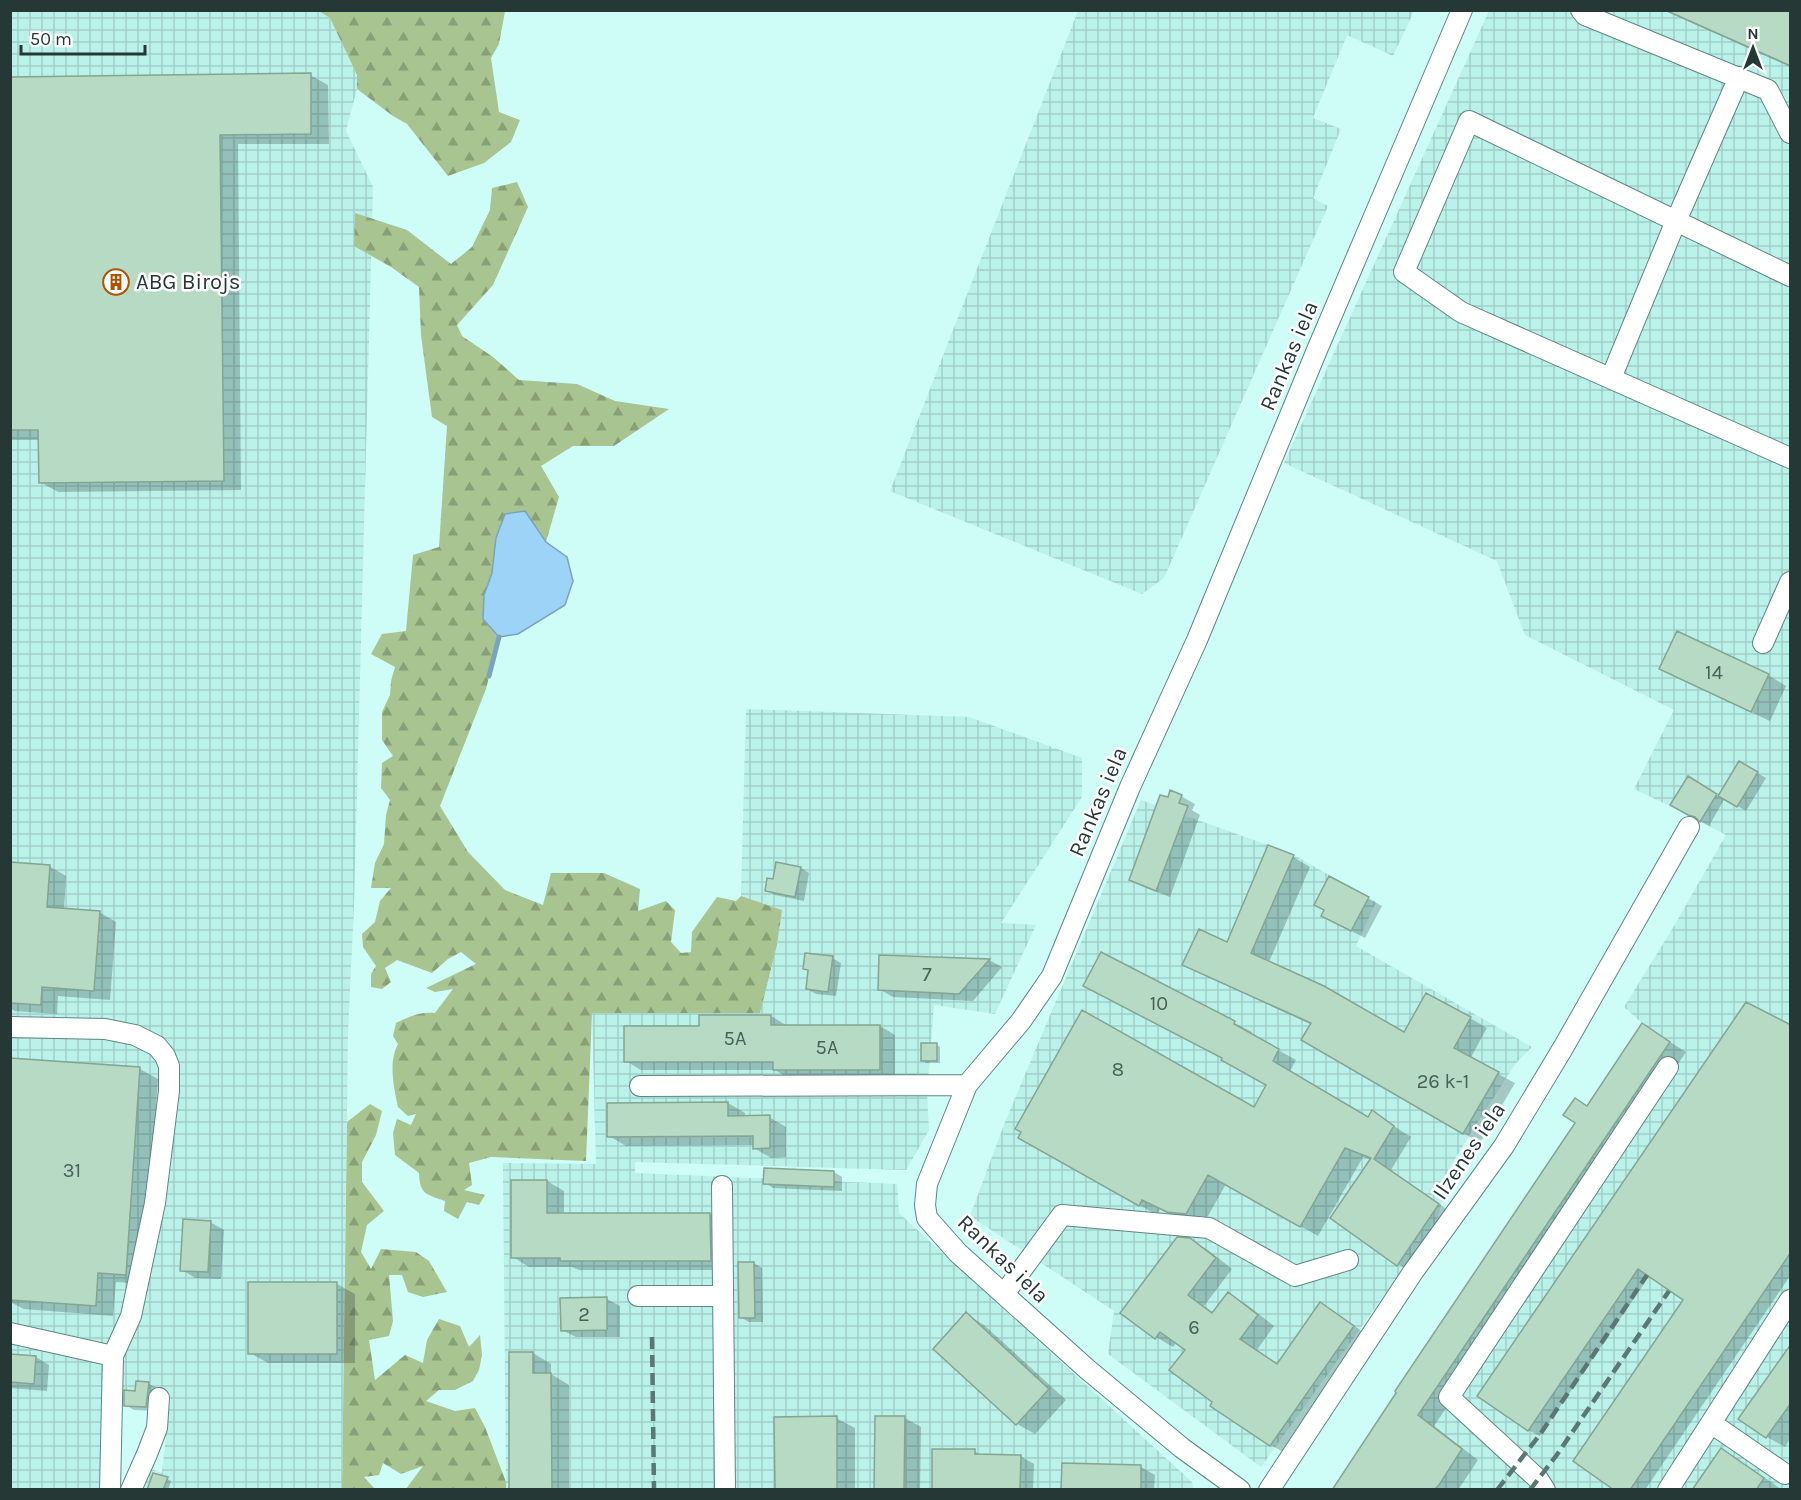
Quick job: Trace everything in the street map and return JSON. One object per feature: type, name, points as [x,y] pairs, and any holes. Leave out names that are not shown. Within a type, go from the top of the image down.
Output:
[{"type":"street","name":"Rankas iela","points":[[1240,1490],[1182,1448],[1087,1369],[958,1253],[927,1218],[925,1205],[927,1184],[967,1085],[1021,1021],[1052,976],[1130,787],[1197,640],[1317,350],[1462,10]]},
{"type":"street","points":[[1581,10],[1585,15],[1768,90],[1791,133]]},
{"type":"street","points":[[1611,378],[1739,77]]},
{"type":"street","points":[[1791,276],[1469,121],[1404,272],[1461,312],[1791,458]]},
{"type":"street","points":[[1763,643],[1791,582]]},
{"type":"street","name":"Ilzenes iela","points":[[1269,1490],[1413,1272],[1504,1146],[1689,827]]},
{"type":"street","points":[[10,1027],[105,1029],[135,1035],[157,1046],[169,1066],[169,1092],[155,1203],[131,1316],[113,1356],[110,1490]]},
{"type":"street","points":[[1545,1490],[1538,1479],[1449,1397],[1668,1067]]},
{"type":"street","points":[[640,1086],[967,1085]]},
{"type":"street","points":[[722,1186],[724,1490]]},
{"type":"street","points":[[1004,1294],[1062,1215],[1209,1228],[1296,1276],[1348,1260]]},
{"type":"street","points":[[638,1296],[723,1296]]},
{"type":"street","points":[[1668,1490],[1791,1300]]},
{"type":"street","points":[[10,1333],[113,1356]]},
{"type":"street","points":[[131,1490],[157,1428],[159,1398]]},
{"type":"street","points":[[1711,1423],[1783,1476]]},
{"type":"shaded area","points":[[319,10],[330,18],[357,75],[357,89],[346,131],[373,187],[354,904],[348,1033],[342,1489],[144,1489],[151,1469],[162,1473],[170,1399],[149,1397],[147,1408],[119,1405],[103,1449],[99,1489],[11,1489],[10,430],[38,430],[39,483],[220,135],[311,134],[310,73],[11,77],[11,11]]},
{"type":"shaded area","points":[[1078,11],[1414,11],[1393,56],[1347,35],[1313,118],[1341,129],[1313,198],[1328,206],[1164,578],[1142,594],[890,491]]},
{"type":"shaded area","points":[[1489,11],[1790,11],[1790,1489],[1333,1488],[1394,1397],[1395,1391],[1642,1023],[1624,1007],[1726,835],[1634,789],[1674,710],[1525,635],[1497,561],[1284,463]]},
{"type":"shaded area","points":[[746,709],[969,717],[1082,758],[1082,797],[1001,923],[1036,925],[995,1014],[934,1005],[927,1093],[929,1130],[906,1170],[635,1162],[635,1173],[897,1184],[899,1213],[1192,1482],[1193,1489],[506,1489],[503,1163],[596,1164],[592,1013],[760,1012],[777,945],[782,910],[741,896]]},
{"type":"shaded area","points":[[1141,800],[1294,855],[1376,902],[1356,946],[1532,1047],[1516,1063],[1438,1188],[1444,1196],[1436,1223],[1261,1467],[1108,1354],[1114,1311],[970,1216],[1005,1122]]},
{"type":"green space","points":[[319,11],[505,11],[499,44],[491,58],[499,112],[520,120],[511,142],[484,163],[448,176],[407,124],[357,89],[357,75],[330,18]]},
{"type":"green space","points":[[517,182],[528,207],[493,285],[457,325],[462,336],[493,357],[519,380],[577,384],[615,401],[669,409],[614,446],[573,446],[541,466],[559,497],[546,542],[525,512],[505,514],[496,538],[492,573],[484,595],[483,619],[499,637],[486,689],[440,806],[468,852],[505,890],[543,905],[551,873],[604,873],[640,889],[638,911],[666,901],[675,910],[671,942],[681,953],[691,952],[692,932],[717,897],[736,901],[741,896],[782,910],[777,945],[760,1013],[592,1013],[586,1161],[491,1157],[469,1163],[472,1185],[464,1190],[485,1195],[479,1205],[467,1202],[458,1219],[444,1211],[445,1201],[425,1193],[421,1186],[419,1173],[395,1155],[393,1133],[397,1119],[411,1125],[416,1114],[408,1116],[398,1107],[393,1059],[398,1044],[393,1036],[396,1023],[415,1015],[435,1013],[453,989],[435,992],[426,988],[476,964],[461,952],[448,959],[432,973],[397,960],[385,968],[391,982],[382,989],[371,987],[371,974],[376,966],[363,947],[362,934],[375,922],[380,901],[391,888],[371,888],[375,863],[384,844],[386,815],[390,800],[381,788],[382,763],[393,756],[382,740],[382,712],[390,695],[395,667],[371,654],[382,634],[406,631],[413,555],[439,547],[447,426],[432,417],[421,335],[419,287],[391,267],[354,246],[355,213],[407,230],[451,264],[472,247],[490,210],[492,188]]},
{"type":"green space","points":[[370,1104],[382,1111],[376,1135],[362,1162],[362,1182],[384,1211],[367,1225],[361,1252],[371,1269],[381,1249],[416,1252],[429,1261],[447,1292],[423,1297],[408,1292],[402,1275],[389,1275],[393,1321],[389,1336],[369,1340],[375,1380],[405,1355],[423,1363],[427,1340],[439,1319],[460,1326],[469,1347],[480,1335],[482,1355],[479,1370],[473,1381],[455,1390],[439,1390],[426,1401],[455,1411],[475,1408],[485,1427],[506,1482],[506,1489],[406,1489],[423,1466],[401,1474],[383,1463],[379,1475],[364,1477],[375,1489],[342,1489],[347,1122]]},
{"type":"water","points":[[525,511],[546,542],[567,557],[573,581],[565,605],[518,634],[499,637],[483,619],[484,595],[492,573],[496,538],[505,514]]},
{"type":"building","points":[[1665,10],[1791,10],[1791,66]]},
{"type":"building","name":"ABG Birojs","points":[[311,73],[311,134],[220,135],[224,481],[39,483],[38,430],[10,430],[10,77]]},
{"type":"building","points":[[1677,631],[1769,674],[1751,712],[1659,669]]},
{"type":"building","points":[[1739,761],[1758,772],[1737,807],[1718,796]]},
{"type":"building","points":[[1688,776],[1717,794],[1700,822],[1695,817],[1670,805]]},
{"type":"building","points":[[1170,790],[1182,795],[1179,803],[1188,806],[1156,891],[1129,880],[1160,795],[1168,797]]},
{"type":"building","points":[[1268,845],[1294,855],[1251,953],[1324,986],[1404,1032],[1426,993],[1471,1017],[1454,1048],[1499,1072],[1463,1134],[1301,1040],[1311,1023],[1182,965],[1199,929],[1227,942]]},
{"type":"building","points":[[10,862],[50,865],[47,907],[100,911],[94,991],[42,987],[41,1005],[10,1003]]},
{"type":"building","points":[[776,862],[801,867],[795,897],[765,891],[767,878],[773,879]]},
{"type":"building","points":[[1329,876],[1369,897],[1351,931],[1321,916],[1324,910],[1314,905]]},
{"type":"building","points":[[1101,952],[1235,1021],[1234,1024],[1279,1049],[1273,1061],[1368,1117],[1372,1110],[1394,1126],[1374,1159],[1439,1204],[1397,1266],[1330,1218],[1371,1158],[1345,1148],[1300,1227],[1208,1175],[1186,1214],[1167,1212],[1142,1200],[1139,1206],[1018,1138],[1021,1132],[1015,1129],[1082,1010],[1254,1107],[1266,1085],[1221,1060],[1222,1058],[1083,986]]},
{"type":"building","points":[[805,953],[833,956],[828,992],[806,989],[808,970],[803,969]]},
{"type":"building","points":[[879,955],[990,959],[959,994],[878,990]]},
{"type":"building","points":[[1746,1002],[1791,1025],[1791,1252],[1630,1490],[1614,1490],[1573,1461],[1683,1300],[1638,1269],[1528,1431],[1477,1396]]},
{"type":"building","points":[[699,1015],[771,1015],[771,1025],[880,1025],[880,1070],[773,1070],[773,1062],[624,1062],[624,1026],[699,1026]]},
{"type":"building","points":[[1642,1023],[1670,1042],[1418,1415],[1462,1449],[1439,1485],[1434,1490],[1332,1490],[1396,1393],[1395,1391],[1575,1123],[1563,1115],[1575,1098],[1587,1106]]},
{"type":"building","points":[[921,1043],[937,1043],[937,1061],[921,1061]]},
{"type":"building","points":[[10,1058],[140,1067],[126,1275],[98,1273],[96,1306],[10,1300]]},
{"type":"building","points":[[728,1102],[728,1116],[770,1115],[770,1148],[753,1149],[753,1136],[607,1137],[607,1103]]},
{"type":"building","points":[[764,1168],[834,1171],[834,1187],[763,1184]]},
{"type":"building","points":[[511,1180],[547,1180],[547,1213],[710,1213],[711,1261],[560,1261],[560,1258],[511,1258]]},
{"type":"building","points":[[183,1219],[211,1221],[208,1272],[180,1271]]},
{"type":"building","points":[[1177,1237],[1190,1238],[1216,1258],[1188,1295],[1212,1313],[1228,1292],[1258,1315],[1240,1339],[1277,1364],[1320,1302],[1354,1326],[1270,1446],[1210,1406],[1212,1402],[1169,1370],[1185,1350],[1160,1332],[1155,1339],[1120,1313]]},
{"type":"building","points":[[738,1262],[754,1262],[755,1318],[739,1318]]},
{"type":"building","points":[[248,1282],[337,1282],[337,1354],[248,1354]]},
{"type":"building","points":[[607,1297],[607,1330],[561,1331],[560,1298]]},
{"type":"building","points":[[966,1312],[1049,1389],[1016,1425],[933,1349]]},
{"type":"building","points":[[1791,1344],[1791,1403],[1766,1438],[1738,1419]]},
{"type":"building","points":[[509,1352],[533,1352],[533,1373],[551,1373],[552,1490],[509,1490]]},
{"type":"building","points":[[10,1354],[36,1356],[34,1384],[10,1382]]},
{"type":"building","points":[[136,1381],[149,1382],[146,1407],[124,1406],[124,1390],[135,1391]]},
{"type":"building","points":[[837,1416],[837,1490],[775,1490],[774,1417]]},
{"type":"building","points":[[875,1416],[905,1416],[904,1490],[874,1490]]},
{"type":"building","points":[[1721,1448],[1764,1478],[1756,1490],[1692,1490]]},
{"type":"building","points":[[932,1449],[975,1449],[975,1454],[1021,1455],[1020,1490],[932,1490]]},
{"type":"building","points":[[1062,1463],[1141,1465],[1141,1490],[1061,1490]]},
{"type":"building","points":[[153,1473],[168,1477],[163,1490],[147,1490]]},
{"type":"waterway","points":[[489,676],[499,637]]},
{"type":"railway","points":[[1497,1490],[1541,1433],[1647,1275]]},
{"type":"railway","points":[[1530,1490],[1556,1456],[1669,1291]]},
{"type":"railway","points":[[652,1337],[654,1490]]},
{"type":"place","name":"ABG Birojs","points":[[116,282]]}]
